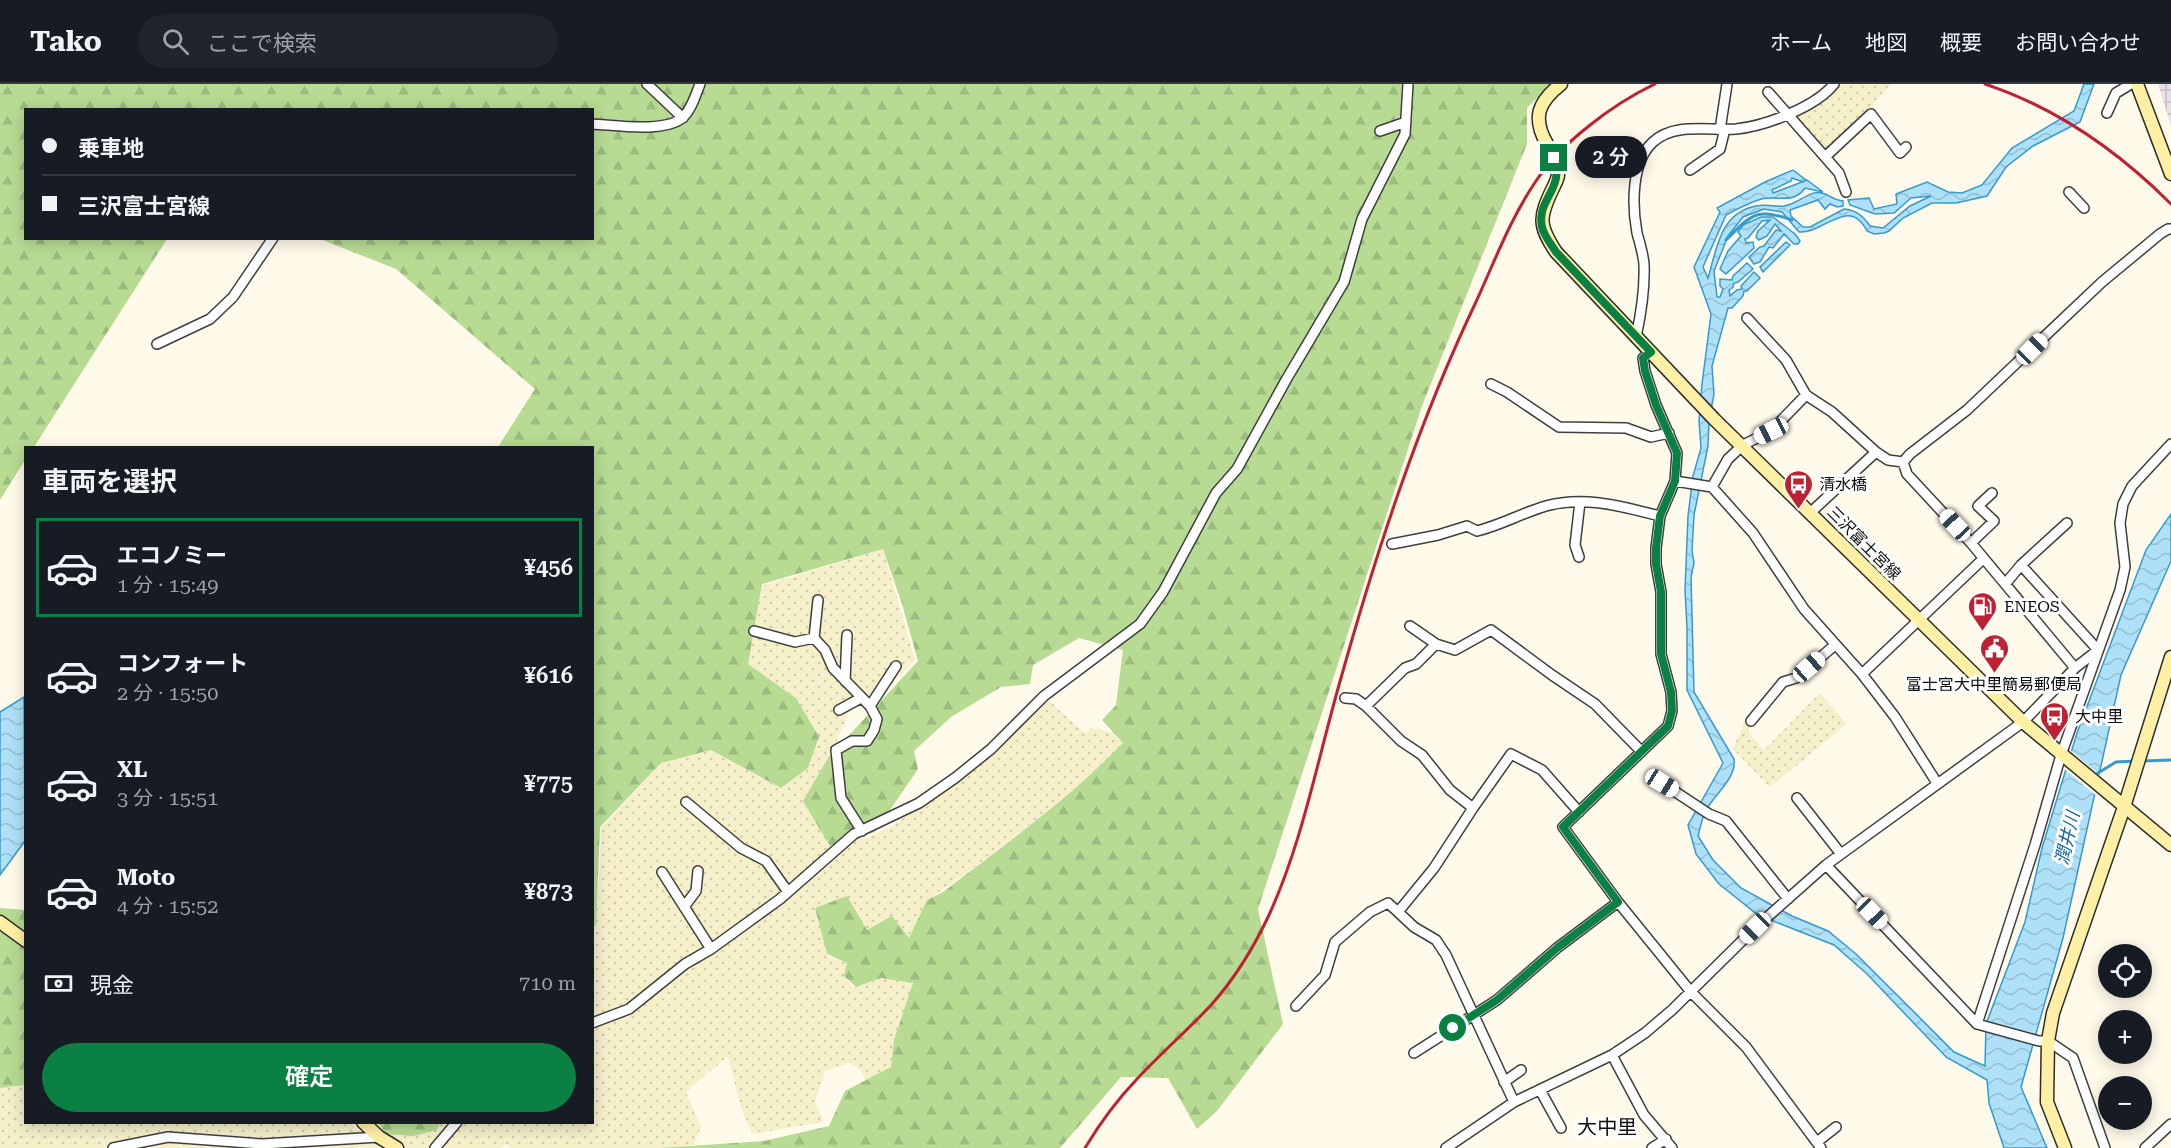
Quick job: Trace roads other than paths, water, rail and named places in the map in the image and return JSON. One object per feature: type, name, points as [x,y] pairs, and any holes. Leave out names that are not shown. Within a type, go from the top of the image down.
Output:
[{"type":"main road","name":"三沢富士宮線","points":[[1561,84],[1540,105],[1538,121],[1558,170],[1558,178],[1543,208],[1541,224],[1556,252],[1714,419],[1743,445],[1918,621],[2023,722],[2171,845]]},
{"type":"main road","points":[[2137,84],[2171,175]]},
{"type":"main road","points":[[2065,1148],[2047,1102],[2043,1041],[2120,804],[2136,768],[2171,657]]},
{"type":"main road","points":[[0,922],[24,940]]},
{"type":"main road","points":[[365,1124],[379,1137],[397,1148]]},
{"type":"street","points":[[647,84],[683,118]]},
{"type":"street","points":[[594,124],[665,126],[683,118],[700,84]]},
{"type":"street","points":[[594,1022],[629,1009],[685,964],[711,949],[788,892],[854,834],[919,803],[955,778],[991,750],[1044,696],[1140,624],[1163,592],[1216,493],[1237,469],[1344,282],[1362,219],[1405,134],[1408,84]]},
{"type":"street","points":[[1690,170],[1720,149],[1727,84]]},
{"type":"street","points":[[1636,337],[1644,267],[1643,252],[1637,232],[1636,173],[1640,158],[1651,143],[1667,132],[1687,129],[1739,129],[1789,115],[1824,96],[1834,84]]},
{"type":"street","points":[[2107,113],[2116,93],[2131,84]]},
{"type":"street","points":[[1768,92],[1839,173],[1846,192]]},
{"type":"street","points":[[1825,157],[1871,114],[1900,153],[1906,147]]},
{"type":"street","points":[[1380,131],[1406,122]]},
{"type":"street","points":[[2069,192],[2084,208]]},
{"type":"street","points":[[1903,462],[1982,396],[2102,282],[2160,234],[2171,229]]},
{"type":"street","points":[[157,344],[210,319],[233,297],[272,240]]},
{"type":"street","points":[[1747,318],[1786,360],[1806,395],[1832,412],[1876,452],[1888,460],[1903,462]]},
{"type":"street","points":[[1651,352],[1643,358],[1645,371],[1656,405],[1677,453],[1675,481],[1660,516],[1656,548],[1656,564],[1661,592],[1661,654],[1671,692],[1672,711],[1668,726],[1563,827],[1618,902],[1691,992],[1746,1047],[1819,1145],[1836,1127]]},
{"type":"street","points":[[1491,384],[1559,427],[1626,428],[1651,437],[1670,433]]},
{"type":"street","points":[[1707,486],[1728,459],[1743,445],[1771,431],[1806,395]]},
{"type":"street","points":[[1977,1024],[2063,756],[2114,609],[2125,567],[2120,524],[2123,504],[2132,486],[2171,444]]},
{"type":"street","points":[[1810,513],[1876,452]]},
{"type":"street","points":[[1903,462],[1907,474],[2006,583],[2075,668]]},
{"type":"street","points":[[1675,481],[1707,486],[1753,532],[1804,609],[1862,675],[1911,740],[1937,783]]},
{"type":"street","points":[[1971,543],[1994,521],[1978,506],[1992,493]]},
{"type":"street","points":[[1392,544],[1438,535],[1467,526],[1477,531],[1550,505],[1580,502],[1610,504],[1660,516]]},
{"type":"street","points":[[1579,557],[1575,545],[1580,502]]},
{"type":"street","points":[[2006,583],[2021,565],[2067,524]]},
{"type":"street","points":[[1862,675],[1983,559]]},
{"type":"street","points":[[2021,565],[2098,650]]},
{"type":"street","points":[[818,600],[814,638],[825,650],[833,668],[870,706],[877,719],[874,730],[867,741],[852,741],[836,750],[841,798],[862,831]]},
{"type":"street","points":[[1410,626],[1436,644],[1455,650],[1491,630],[1596,704],[1641,752]]},
{"type":"street","points":[[754,631],[795,642],[814,638]]},
{"type":"street","points":[[845,681],[847,635]]},
{"type":"street","points":[[1366,706],[1405,668],[1416,664],[1436,644]]},
{"type":"street","points":[[1751,721],[1784,682],[1796,678],[1834,645]]},
{"type":"street","points":[[1446,1148],[1514,1102],[1612,1055],[1645,1034],[1763,921],[1826,865],[2023,722],[2075,668],[2098,650]]},
{"type":"street","points":[[870,706],[896,666]]},
{"type":"street","points":[[839,710],[861,698]]},
{"type":"street","points":[[1345,698],[1356,699],[1366,706],[1401,741],[1422,755],[1450,790],[1473,808]]},
{"type":"street","points":[[1398,912],[1434,868],[1511,754],[1542,770],[1580,812]]},
{"type":"street","points":[[1662,783],[1708,814],[1726,821],[1785,902]]},
{"type":"street","points":[[1797,798],[1841,854]]},
{"type":"street","points":[[686,802],[741,848],[766,861],[788,892]]},
{"type":"street","points":[[1826,865],[1977,1024],[2043,1041],[2073,1058],[2105,1148]]},
{"type":"street","points":[[684,907],[696,891],[698,871]]},
{"type":"street","points":[[662,872],[711,949]]},
{"type":"street","points":[[1414,1053],[1497,1000],[1557,948],[1618,902]]},
{"type":"street","points":[[1296,1006],[1325,975],[1335,942],[1370,912],[1388,903],[1414,927],[1436,940],[1446,955],[1472,1016],[1514,1102]]},
{"type":"street","points":[[1612,1055],[1644,1115],[1672,1148]]},
{"type":"street","points":[[1504,1082],[1521,1070]]},
{"type":"street","points":[[1540,1090],[1561,1128]]},
{"type":"street","points":[[435,1148],[455,1124]]},
{"type":"street","points":[[2145,1148],[2171,1124]]},
{"type":"street","points":[[113,1148],[168,1137],[213,1143],[262,1143],[379,1137]]},
{"type":"street","points":[[1652,1148],[1666,1139]]},
{"type":"water","name":"潤井川","points":[[2084,84],[2094,84],[2080,122],[2033,146],[2006,167],[1987,196],[1956,203],[1932,203],[1903,218],[1889,231],[1874,234],[1867,231],[1860,221],[1852,216],[1844,216],[1818,228],[1799,232],[1782,212],[1764,209],[1743,217],[1728,236],[1714,271],[1717,297],[1720,297],[1723,289],[1720,286],[1720,279],[1732,280],[1733,276],[1747,263],[1753,269],[1734,283],[1729,290],[1730,296],[1742,289],[1741,286],[1754,272],[1760,278],[1747,291],[1744,291],[1743,296],[1732,308],[1728,308],[1712,366],[1714,394],[1709,421],[1708,446],[1694,515],[1692,551],[1694,563],[1691,577],[1694,692],[1734,759],[1732,773],[1705,812],[1698,836],[1713,860],[1741,888],[1792,916],[1828,931],[1856,954],[1954,1052],[1985,1066],[1986,1024],[2025,922],[2042,848],[2077,733],[2146,550],[2171,514],[2171,561],[2121,675],[2063,938],[2021,1087],[2047,1148],[2004,1148],[1989,1103],[1987,1080],[1946,1057],[1867,974],[1834,945],[1758,915],[1719,884],[1696,854],[1688,825],[1723,763],[1687,690],[1685,590],[1688,516],[1693,476],[1701,448],[1699,421],[1711,314],[1694,267],[1720,212],[1717,208],[1793,170],[1805,181],[1807,180],[1823,192],[1805,188],[1790,198],[1761,199],[1726,215],[1703,267],[1708,278],[1722,233],[1727,224],[1744,210],[1760,205],[1784,206],[1813,193],[1822,193],[1843,201],[1843,206],[1837,207],[1830,204],[1825,209],[1818,200],[1790,210],[1791,216],[1803,227],[1810,227],[1844,209],[1859,214],[1870,226],[1883,228],[1910,206],[1931,196],[1911,198],[1894,213],[1875,214],[1850,205],[1848,200],[1869,198],[1874,209],[1897,204],[1896,194],[1927,182],[1948,192],[1962,193],[1982,185],[2012,148],[2074,111]],"holes":[[[1792,178],[1802,182],[1773,193],[1772,190],[1791,181]]]},
{"type":"water","points":[[1761,217],[1773,217],[1795,234],[1800,241],[1794,244],[1784,234],[1773,248],[1769,247],[1760,262],[1754,264],[1749,257],[1764,246],[1776,230],[1781,231],[1775,224],[1767,236],[1759,240],[1756,237],[1758,231],[1770,220],[1762,221],[1745,239],[1746,243],[1753,242],[1754,248],[1726,274],[1720,269],[1728,251],[1741,236],[1738,232],[1743,225]]},
{"type":"water","points":[[1786,242],[1790,245],[1763,272],[1760,267]]},
{"type":"water","points":[[24,697],[24,842],[0,875],[0,712]]},
{"type":"waterway","points":[[1726,240],[1748,219],[1755,216],[1770,214],[1792,220]]},
{"type":"waterway","points":[[2143,761],[2171,760]]},
{"type":"waterway","points":[[2098,773],[2116,762],[2136,761]]},
{"type":"railway","points":[[1085,1148],[1109,1112],[1130,1087],[1203,1014],[1228,984],[1244,962],[1269,915],[1301,828],[1355,630],[1400,488],[1454,349],[1518,210],[1547,167],[1574,139],[1605,113],[1655,84]]},
{"type":"railway","points":[[1985,84],[2037,105],[2085,133],[2130,166],[2171,204]]},
{"type":"place","name":"清水橋","points":[[1798,510]]},
{"type":"place","name":"ENEOS","points":[[1983,632]]},
{"type":"place","name":"富士宮大中里簡易郵便局","points":[[1994,674]]},
{"type":"place","name":"大中里","points":[[2054,742]]},
{"type":"district","name":"大中里","points":[[1607,1127]]}]
